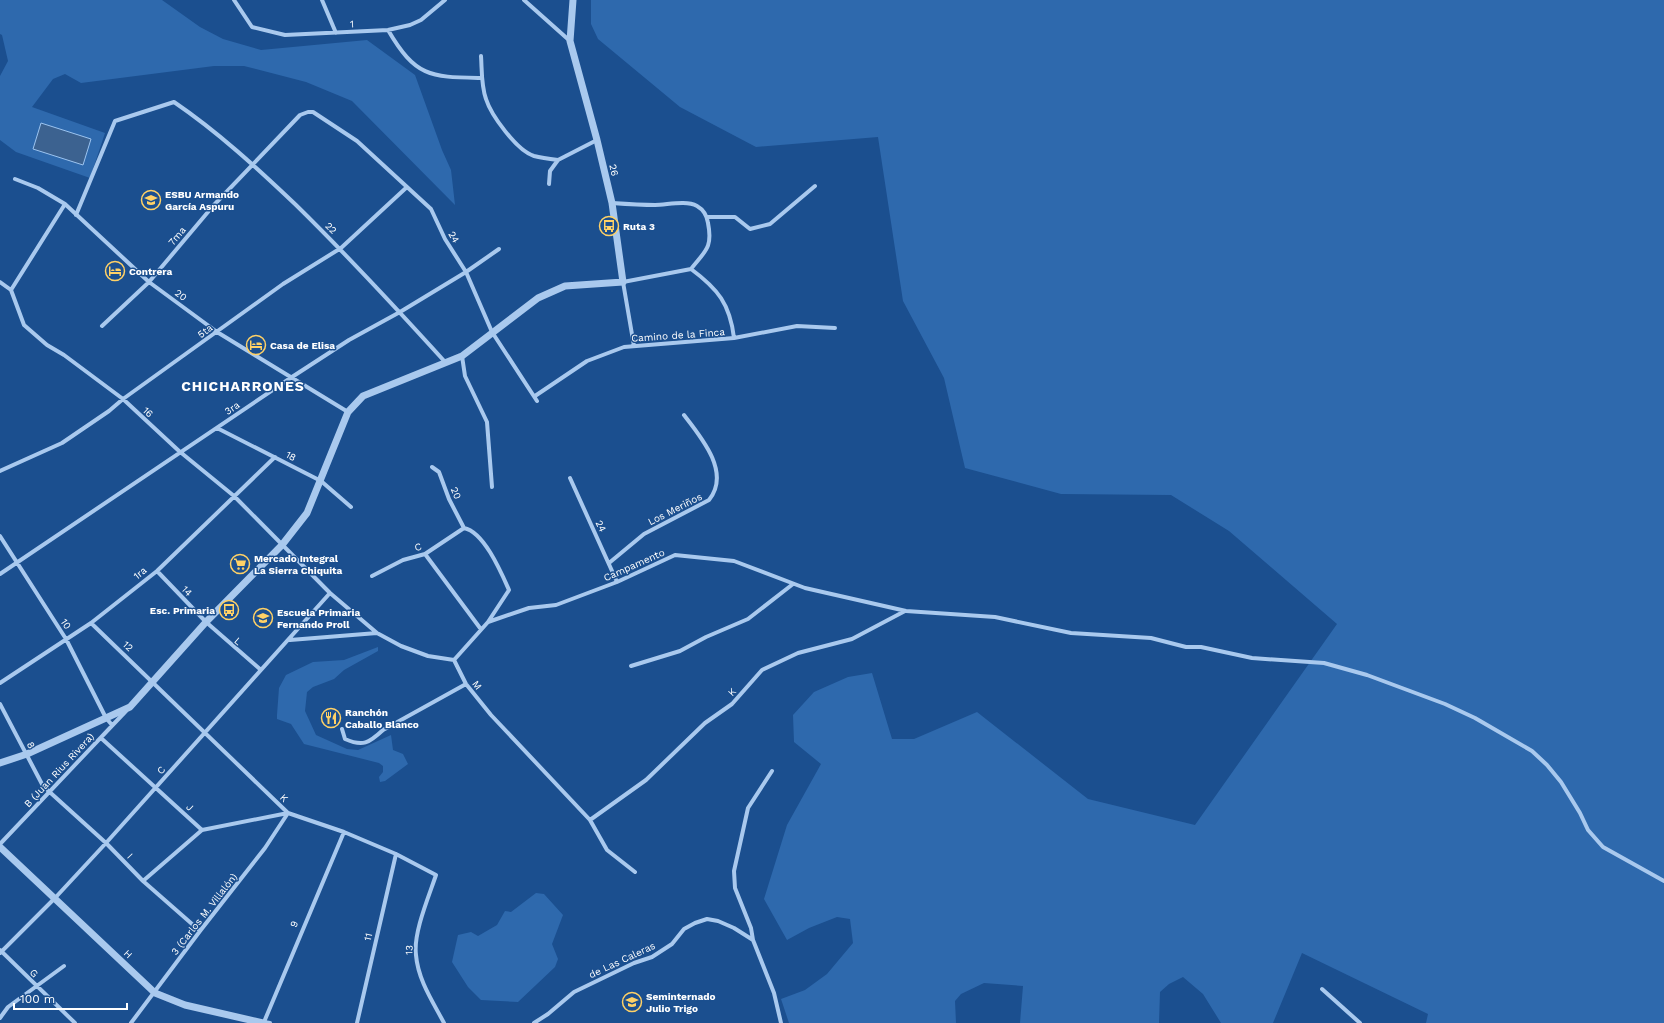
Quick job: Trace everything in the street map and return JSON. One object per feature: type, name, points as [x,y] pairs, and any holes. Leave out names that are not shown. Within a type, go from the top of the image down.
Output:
[{"type":"street","name":"1","points":[[234,0],[252,28],[285,35],[388,30],[410,25],[421,20],[445,0]]},
{"type":"street","points":[[322,0],[336,33]]},
{"type":"street","points":[[524,0],[570,41]]},
{"type":"street","name":"26","points":[[573,0],[570,41],[597,140],[612,203],[634,346]]},
{"type":"street","points":[[388,30],[404,55],[421,70],[443,77],[482,78]]},
{"type":"street","points":[[481,56],[482,78],[486,100],[492,112],[515,143],[524,151],[534,156],[558,160]]},
{"type":"street","name":"22","points":[[76,215],[115,121],[174,102],[194,116],[254,165],[341,248],[446,363]]},
{"type":"street","name":"7ma","points":[[102,326],[149,282],[213,206],[254,165],[300,115],[308,112],[318,114]]},
{"type":"street","name":"24","points":[[318,114],[358,141],[431,209],[445,239],[466,272],[492,332],[537,401]]},
{"type":"street","points":[[549,184],[550,172],[558,160],[597,140]]},
{"type":"street","name":"20","points":[[15,179],[38,188],[65,204],[139,270],[149,282],[217,332],[348,412]]},
{"type":"street","points":[[707,217],[735,217],[750,229],[770,224],[816,186]]},
{"type":"street","name":"5ta","points":[[0,471],[62,443],[109,411],[123,399],[283,284],[341,248],[407,187]]},
{"type":"street","points":[[0,763],[27,754],[130,707],[154,682],[206,622],[282,545],[307,513],[348,412],[363,396],[462,356],[538,298],[565,286],[623,282],[691,269],[709,246],[710,234],[707,217],[702,210],[689,204],[656,205],[612,203]]},
{"type":"street","points":[[0,282],[11,290],[65,204]]},
{"type":"street","name":"3ra","points":[[0,574],[19,563],[179,452],[292,377],[349,340],[400,312],[466,272],[499,249]]},
{"type":"street","points":[[691,269],[709,282],[722,298],[731,318],[734,338]]},
{"type":"street","name":"16","points":[[11,290],[24,325],[47,345],[64,355],[123,399],[179,452],[234,496],[282,545]]},
{"type":"street","name":"Camino de la Finca","points":[[534,396],[587,361],[624,347],[734,338],[797,326],[835,328]]},
{"type":"street","points":[[462,356],[465,376],[487,422],[492,488]]},
{"type":"street","name":"Los Meriños","points":[[609,563],[644,534],[709,500],[713,496],[718,476],[715,466],[696,431],[684,415]]},
{"type":"street","name":"18","points":[[217,428],[320,481],[351,507]]},
{"type":"street","name":"1ra","points":[[0,683],[91,623],[157,571],[275,457]]},
{"type":"street","name":"20","points":[[432,467],[439,472],[449,499],[464,528]]},
{"type":"street","name":"24","points":[[570,478],[617,582]]},
{"type":"street","points":[[464,528],[474,532],[496,561],[509,590],[488,622]]},
{"type":"street","name":"C","points":[[372,576],[403,560],[425,554],[464,528]]},
{"type":"street","name":"10","points":[[0,536],[19,563],[66,639],[106,718],[112,725]]},
{"type":"street","points":[[282,545],[330,593],[377,633],[401,646],[423,654],[454,660]]},
{"type":"street","points":[[425,554],[480,628]]},
{"type":"street","name":"Campamento","points":[[454,660],[480,628],[488,622],[529,608],[556,605],[617,582],[675,555],[734,561],[793,584],[860,602],[906,611],[995,617],[1071,632],[1151,638],[1186,647],[1201,647],[1252,658],[1324,663],[1404,688],[1475,718],[1532,751],[1547,765],[1561,782],[1580,813],[1588,830],[1603,846],[1664,881]]},
{"type":"street","name":"14","points":[[157,571],[206,622]]},
{"type":"street","points":[[631,666],[680,651],[706,637],[748,619],[793,584]]},
{"type":"street","name":"C","points":[[0,952],[55,898],[106,843],[330,593]]},
{"type":"street","name":"K","points":[[590,820],[646,780],[705,723],[732,704],[762,670],[798,653],[852,639],[906,611]]},
{"type":"street","name":"L","points":[[206,622],[261,670]]},
{"type":"street","name":"12","points":[[91,623],[154,682]]},
{"type":"street","points":[[289,640],[377,633]]},
{"type":"street","name":"M","points":[[454,660],[466,684],[491,715],[590,820],[607,850],[635,872]]},
{"type":"street","name":"K","points":[[154,682],[288,813],[344,832],[396,854],[436,875]]},
{"type":"street","points":[[342,729],[344,739],[355,744],[373,740],[383,730],[466,684]]},
{"type":"street","name":"8","points":[[0,704],[43,786],[50,792]]},
{"type":"street","name":"B (Juan Rius Rivera)","points":[[0,844],[130,707]]},
{"type":"street","name":"J","points":[[101,738],[202,830]]},
{"type":"street","points":[[772,771],[748,808],[734,871],[735,888],[751,928],[753,940],[774,993],[780,1023]]},
{"type":"street","name":"I","points":[[50,792],[106,843],[143,881],[200,931]]},
{"type":"street","points":[[143,881],[202,830],[288,813]]},
{"type":"street","name":"3 (Carlos M. Villalón)","points":[[131,1023],[265,848],[288,813]]},
{"type":"street","name":"9","points":[[266,1023],[344,832]]},
{"type":"street","name":"H","points":[[0,847],[155,992],[185,1005],[266,1023]]},
{"type":"street","name":"11","points":[[357,1023],[396,854]]},
{"type":"street","name":"13","points":[[436,875],[420,921],[415,954],[420,975],[444,1023]]},
{"type":"street","name":"de Las Caleras","points":[[534,1023],[548,1014],[574,992],[634,962],[652,957],[672,944],[684,929],[695,922],[707,919],[718,921],[734,928],[753,940]]},
{"type":"street","name":"G","points":[[0,952],[75,1023]]},
{"type":"street","points":[[0,1018],[8,1007],[64,966]]},
{"type":"street","points":[[1322,989],[1360,1023]]},
{"type":"shaded area","points":[[0,0],[162,0],[200,27],[223,39],[261,50],[367,40],[415,75],[442,150],[451,170],[455,205],[352,101],[306,82],[244,66],[214,66],[81,83],[65,74],[53,79],[32,107],[105,133],[90,178],[16,152],[0,140],[0,76],[8,61],[2,35],[0,34]]},
{"type":"shaded area","points":[[591,0],[1664,0],[1664,1023],[1426,1023],[1428,1014],[1302,953],[1273,1023],[1221,1023],[1203,994],[1183,977],[1169,984],[1160,992],[1159,1023],[1020,1023],[1023,986],[984,983],[961,994],[955,1001],[956,1023],[789,1023],[781,999],[805,990],[827,974],[853,943],[850,919],[837,917],[809,928],[787,940],[764,899],[787,825],[821,764],[794,742],[793,715],[814,692],[848,677],[872,673],[892,739],[914,739],[977,712],[1088,799],[1195,825],[1337,624],[1229,531],[1171,495],[1061,494],[965,468],[944,378],[903,301],[878,137],[756,147],[680,107],[598,39],[591,24]]},
{"type":"shaded area","points":[[41,123],[91,139],[83,165],[33,149]]},
{"type":"shaded area","points":[[378,647],[378,651],[344,670],[334,679],[313,687],[307,692],[305,711],[316,735],[347,749],[358,750],[391,735],[393,750],[403,754],[408,764],[385,781],[380,782],[379,777],[383,772],[383,766],[379,763],[304,744],[291,724],[277,719],[279,688],[286,675],[313,662],[344,660]]},
{"type":"shaded area","points":[[536,893],[544,894],[563,915],[552,944],[558,959],[555,967],[518,1002],[481,1000],[468,987],[452,962],[458,935],[471,932],[478,936],[497,925],[505,911],[511,912]]},
{"type":"place","name":"ESBU Armando García Aspuru","points":[[151,200]]},
{"type":"place","name":"Ruta 3","points":[[609,226]]},
{"type":"place","name":"Contrera","points":[[115,271]]},
{"type":"place","name":"Casa de Elisa","points":[[256,345]]},
{"type":"place","name":"Mercado Integral La Sierra Chiquita","points":[[240,564]]},
{"type":"place","name":"Esc. Primaria","points":[[229,610]]},
{"type":"place","name":"Escuela Primaria Fernando Proll","points":[[263,618]]},
{"type":"place","name":"Ranchón Caballo Blanco","points":[[331,718]]},
{"type":"place","name":"Seminternado Julio Trigo","points":[[632,1002]]},
{"type":"district","name":"CHICHARRONES","points":[[243,386]]}]
